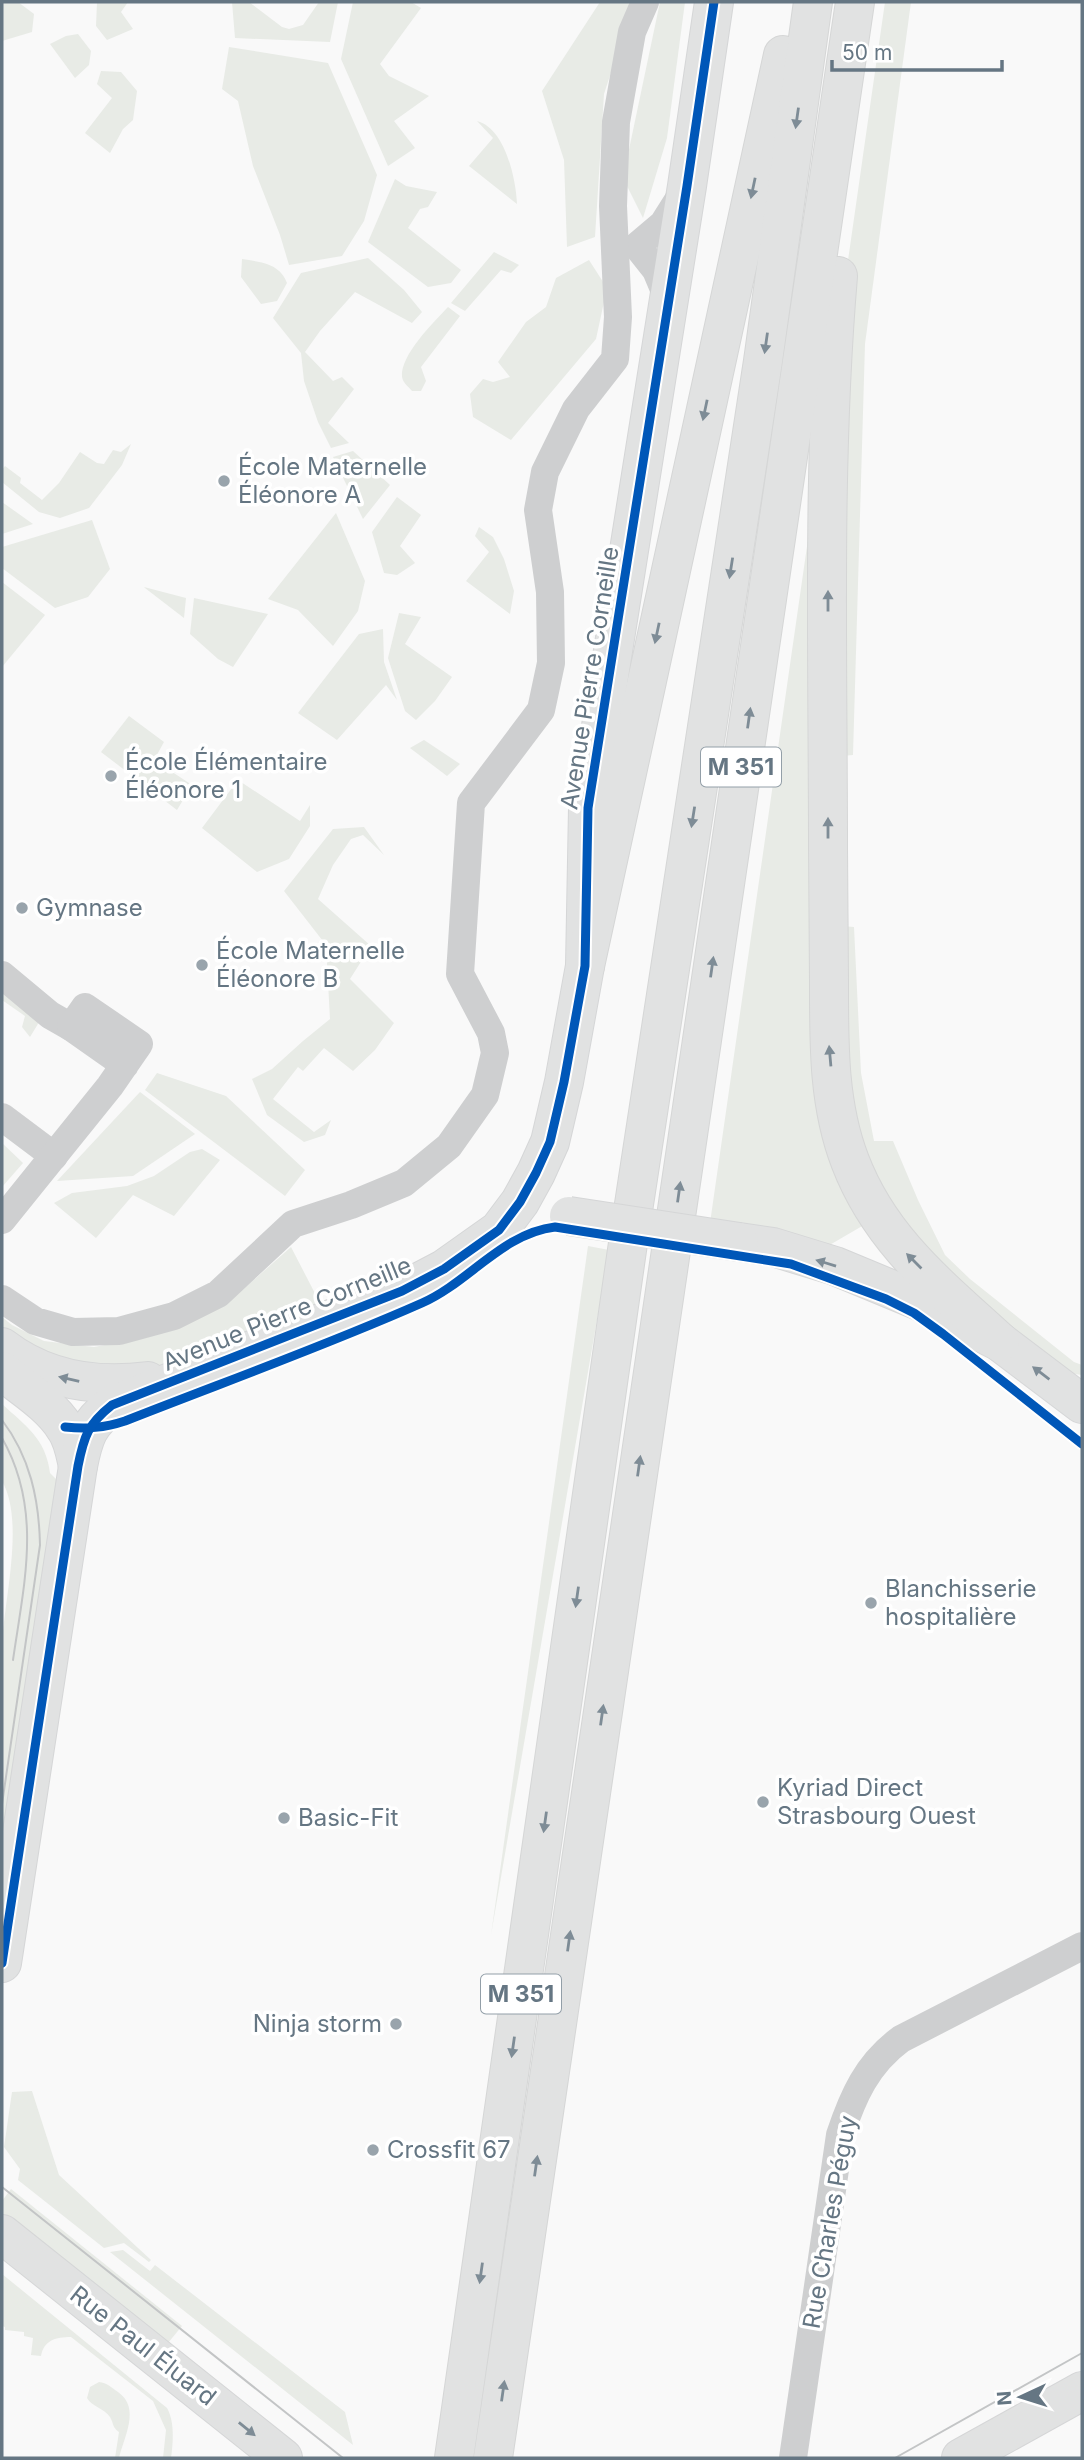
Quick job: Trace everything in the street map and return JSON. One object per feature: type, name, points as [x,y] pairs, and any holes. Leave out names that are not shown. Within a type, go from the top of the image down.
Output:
[{"type":"main road","name":"Avenue Pierre Corneille","points":[[2,1963],[5,1925],[78,1466],[83,1443],[95,1419],[112,1405],[402,1291],[444,1269],[499,1230],[526,1193],[550,1142],[585,966],[588,808],[714,2]]},
{"type":"main road","points":[[585,966],[795,2]]},
{"type":"main road","name":"M 351","points":[[454,2458],[620,1303],[763,361],[813,2]]},
{"type":"main road","name":"M 351","points":[[493,2458],[855,2]]},
{"type":"main road","points":[[866,2],[832,350],[828,654],[829,1042],[832,1078],[840,1129],[847,1150],[874,1212],[891,1236],[911,1259],[1000,1342],[1082,1404]]},
{"type":"main road","points":[[499,1230],[539,1213],[773,1247],[835,1266],[917,1300],[1000,1342]]},
{"type":"main road","points":[[2,1347],[29,1366],[84,1383],[120,1385],[185,1377]]},
{"type":"main road","points":[[2,1371],[37,1399],[65,1427],[72,1440],[78,1466]]},
{"type":"main road","name":"Rue Paul Éluard","points":[[2,2234],[284,2458]]},
{"type":"main road","points":[[961,2458],[1082,2391]]},
{"type":"street","points":[[2,1299],[35,1321],[73,1332],[119,1331],[174,1316],[218,1294],[293,1224],[351,1205],[404,1183],[449,1146],[485,1095],[495,1053],[491,1033],[460,974],[471,803],[541,710],[551,663],[550,592],[538,510],[545,472],[576,409],[615,359],[626,242],[615,122],[632,32],[645,2]]},
{"type":"street","points":[[626,242],[663,224],[687,186]]},
{"type":"street","points":[[626,242],[656,270],[669,301]]},
{"type":"street","points":[[2,975],[50,1015],[125,1065],[2,1220]]},
{"type":"street","points":[[2,1117],[54,1156]]},
{"type":"street","name":"Rue Charles Péguy","points":[[793,2458],[840,2135],[853,2096],[886,2050],[901,2039],[1082,1946]]},
{"type":"shaded area","points":[[2,2],[18,2],[34,14],[32,32],[2,41]]},
{"type":"shaded area","points":[[97,2],[128,2],[121,12],[133,29],[107,40],[96,26]]},
{"type":"shaded area","points":[[232,2],[249,2],[282,27],[289,29],[303,25],[319,2],[338,2],[330,42],[235,38]]},
{"type":"shaded area","points":[[353,2],[411,2],[421,8],[380,64],[389,76],[429,96],[394,121],[415,148],[388,166],[341,59]]},
{"type":"shaded area","points":[[600,2],[634,2],[604,94],[595,237],[567,247],[564,160],[542,91]]},
{"type":"shaded area","points":[[660,2],[685,2],[667,138],[643,218],[623,178]]},
{"type":"shaded area","points":[[885,2],[911,2],[865,344],[853,755],[818,758],[864,1225],[821,1250],[710,1223]]},
{"type":"shaded area","points":[[78,34],[91,51],[89,65],[75,78],[50,44],[66,36]]},
{"type":"shaded area","points":[[229,47],[328,63],[377,175],[364,221],[342,256],[289,265],[253,166],[238,101],[222,89]]},
{"type":"shaded area","points":[[101,71],[121,72],[137,91],[133,120],[123,129],[110,153],[85,133],[112,98],[97,84]]},
{"type":"shaded area","points":[[477,121],[495,133],[502,144],[514,181],[517,204],[469,166],[493,138]]},
{"type":"shaded area","points":[[395,179],[406,186],[437,192],[428,207],[420,209],[408,228],[461,270],[451,283],[428,287],[368,242]]},
{"type":"shaded area","points":[[494,252],[519,265],[511,273],[501,270],[465,311],[451,303]]},
{"type":"shaded area","points":[[368,258],[404,290],[422,312],[412,323],[355,292],[305,352],[333,381],[342,377],[354,389],[328,423],[349,443],[331,448],[318,422],[304,381],[301,353],[273,318],[301,273]]},
{"type":"shaded area","points":[[242,259],[269,265],[280,271],[287,283],[277,301],[261,304],[241,277]]},
{"type":"shaded area","points":[[589,260],[607,288],[596,339],[511,440],[473,417],[470,394],[483,379],[493,382],[510,377],[498,362],[526,322],[546,307],[556,278]]},
{"type":"shaded area","points":[[448,307],[460,316],[421,367],[426,381],[421,391],[412,391],[402,377],[406,359],[419,339]]},
{"type":"shaded area","points":[[131,444],[122,465],[89,508],[60,518],[39,512],[2,482],[2,470],[5,466],[21,478],[20,483],[42,500],[59,483],[80,452],[97,463],[104,464],[113,450],[121,452]]},
{"type":"shaded area","points":[[353,451],[390,485],[363,519],[333,457]]},
{"type":"shaded area","points":[[397,497],[421,515],[400,546],[415,563],[397,575],[384,573],[372,532]]},
{"type":"shaded area","points":[[2,502],[33,524],[2,534]]},
{"type":"shaded area","points":[[336,513],[365,581],[358,611],[333,646],[298,610],[268,599]]},
{"type":"shaded area","points":[[92,520],[110,569],[88,597],[55,608],[2,568],[2,547]]},
{"type":"shaded area","points":[[479,527],[493,537],[504,559],[514,591],[510,614],[466,581],[489,552],[475,536]]},
{"type":"shaded area","points":[[2,582],[45,615],[2,667]]},
{"type":"shaded area","points":[[145,588],[186,598],[184,618]]},
{"type":"shaded area","points":[[194,598],[268,614],[233,667],[218,659],[190,634]]},
{"type":"shaded area","points":[[399,613],[421,617],[405,644],[452,677],[435,701],[416,720],[405,711],[388,658]]},
{"type":"shaded area","points":[[383,629],[384,662],[397,700],[386,685],[337,740],[298,713],[359,634]]},
{"type":"shaded area","points":[[129,716],[164,742],[154,760],[192,785],[177,810],[101,752]]},
{"type":"shaded area","points":[[424,740],[460,764],[447,776],[410,748]]},
{"type":"shaded area","points":[[238,780],[300,821],[310,805],[310,826],[289,859],[257,872],[202,828]]},
{"type":"shaded area","points":[[364,827],[384,855],[363,835],[351,839],[333,865],[318,899],[371,946],[350,979],[394,1023],[375,1050],[353,1071],[324,1048],[303,1071],[298,1067],[273,1099],[314,1132],[331,1120],[325,1135],[304,1142],[267,1115],[252,1079],[272,1069],[330,1019],[326,945],[284,891],[333,829]]},
{"type":"shaded area","points":[[841,926],[854,927],[861,1073],[874,1141],[893,1141],[945,1255],[970,1279],[1074,1362],[1082,1365],[1082,1375],[1075,1374],[1070,1381],[917,1252],[854,1132]]},
{"type":"shaded area","points":[[2,981],[44,1014],[30,1037],[22,1027],[25,1016],[2,1000]]},
{"type":"shaded area","points":[[157,1073],[226,1096],[305,1170],[285,1196],[145,1090]]},
{"type":"shaded area","points":[[140,1092],[195,1134],[133,1176],[57,1181]]},
{"type":"shaded area","points":[[2,1143],[23,1163],[2,1187]]},
{"type":"shaded area","points":[[202,1149],[220,1160],[174,1216],[133,1195],[96,1238],[54,1203],[72,1193],[127,1186],[154,1176],[190,1152]]},
{"type":"shaded area","points":[[588,1246],[609,1250],[491,1935]]},
{"type":"shaded area","points":[[291,1247],[321,1305],[126,1379],[68,1374],[2,1335],[2,1317],[44,1341],[94,1347],[148,1337],[239,1293]]},
{"type":"shaded area","points":[[2,1404],[34,1434],[44,1451],[50,1473],[57,1480],[2,1864],[2,1645],[13,1539],[9,1498],[2,1481]]},
{"type":"shaded area","points":[[32,2091],[59,2175],[151,2260],[149,2262],[124,2243],[104,2248],[18,2180],[20,2169],[4,2147],[12,2092]]},
{"type":"shaded area","points":[[11,2189],[182,2326],[163,2349],[2,2220],[2,2201]]},
{"type":"shaded area","points":[[123,2250],[150,2271],[155,2265],[345,2412],[353,2445],[110,2252]]},
{"type":"shaded area","points":[[2,2274],[167,2408],[172,2426],[171,2458],[163,2458],[166,2430],[153,2401],[71,2337],[52,2340],[45,2346],[41,2356],[31,2355],[33,2338],[24,2336],[24,2332],[5,2330],[2,2326]]},
{"type":"shaded area","points":[[99,2382],[118,2392],[129,2406],[129,2423],[119,2458],[115,2458],[119,2432],[110,2417],[87,2398],[90,2387]]},
{"type":"tram line","points":[[2,1420],[20,1449],[31,1479],[38,1511],[40,1545],[2,1804]]},
{"type":"tram line","points":[[2,1438],[15,1465],[23,1492],[26,1520],[25,1575],[13,1660]]},
{"type":"tram line","points":[[2,2187],[343,2458]]},
{"type":"tram line","points":[[895,2458],[1082,2353]]},
{"type":"cycle path","points":[[2,1963],[78,1466],[82,1446],[92,1425],[112,1405],[402,1291],[444,1269],[499,1230],[520,1202],[550,1142],[585,966],[588,808],[714,2]]},
{"type":"cycle path","points":[[65,1427],[95,1427],[125,1421],[349,1334],[422,1303],[455,1284],[502,1248],[536,1231],[555,1227],[791,1264],[886,1299],[914,1313],[943,1334],[1082,1444]]},
{"type":"place","name":"École Maternelle Éléonore A","points":[[224,481]]},
{"type":"place","name":"École Élémentaire Éléonore 1","points":[[111,776]]},
{"type":"place","name":"Gymnase","points":[[22,908]]},
{"type":"place","name":"École Maternelle Éléonore B","points":[[202,965]]},
{"type":"place","name":"Blanchisserie hospitalière","points":[[871,1603]]},
{"type":"place","name":"Kyriad Direct Strasbourg Ouest","points":[[763,1802]]},
{"type":"place","name":"Basic-Fit","points":[[284,1818]]},
{"type":"place","name":"Ninja storm","points":[[396,2024]]},
{"type":"place","name":"Crossfit 67","points":[[373,2150]]}]
